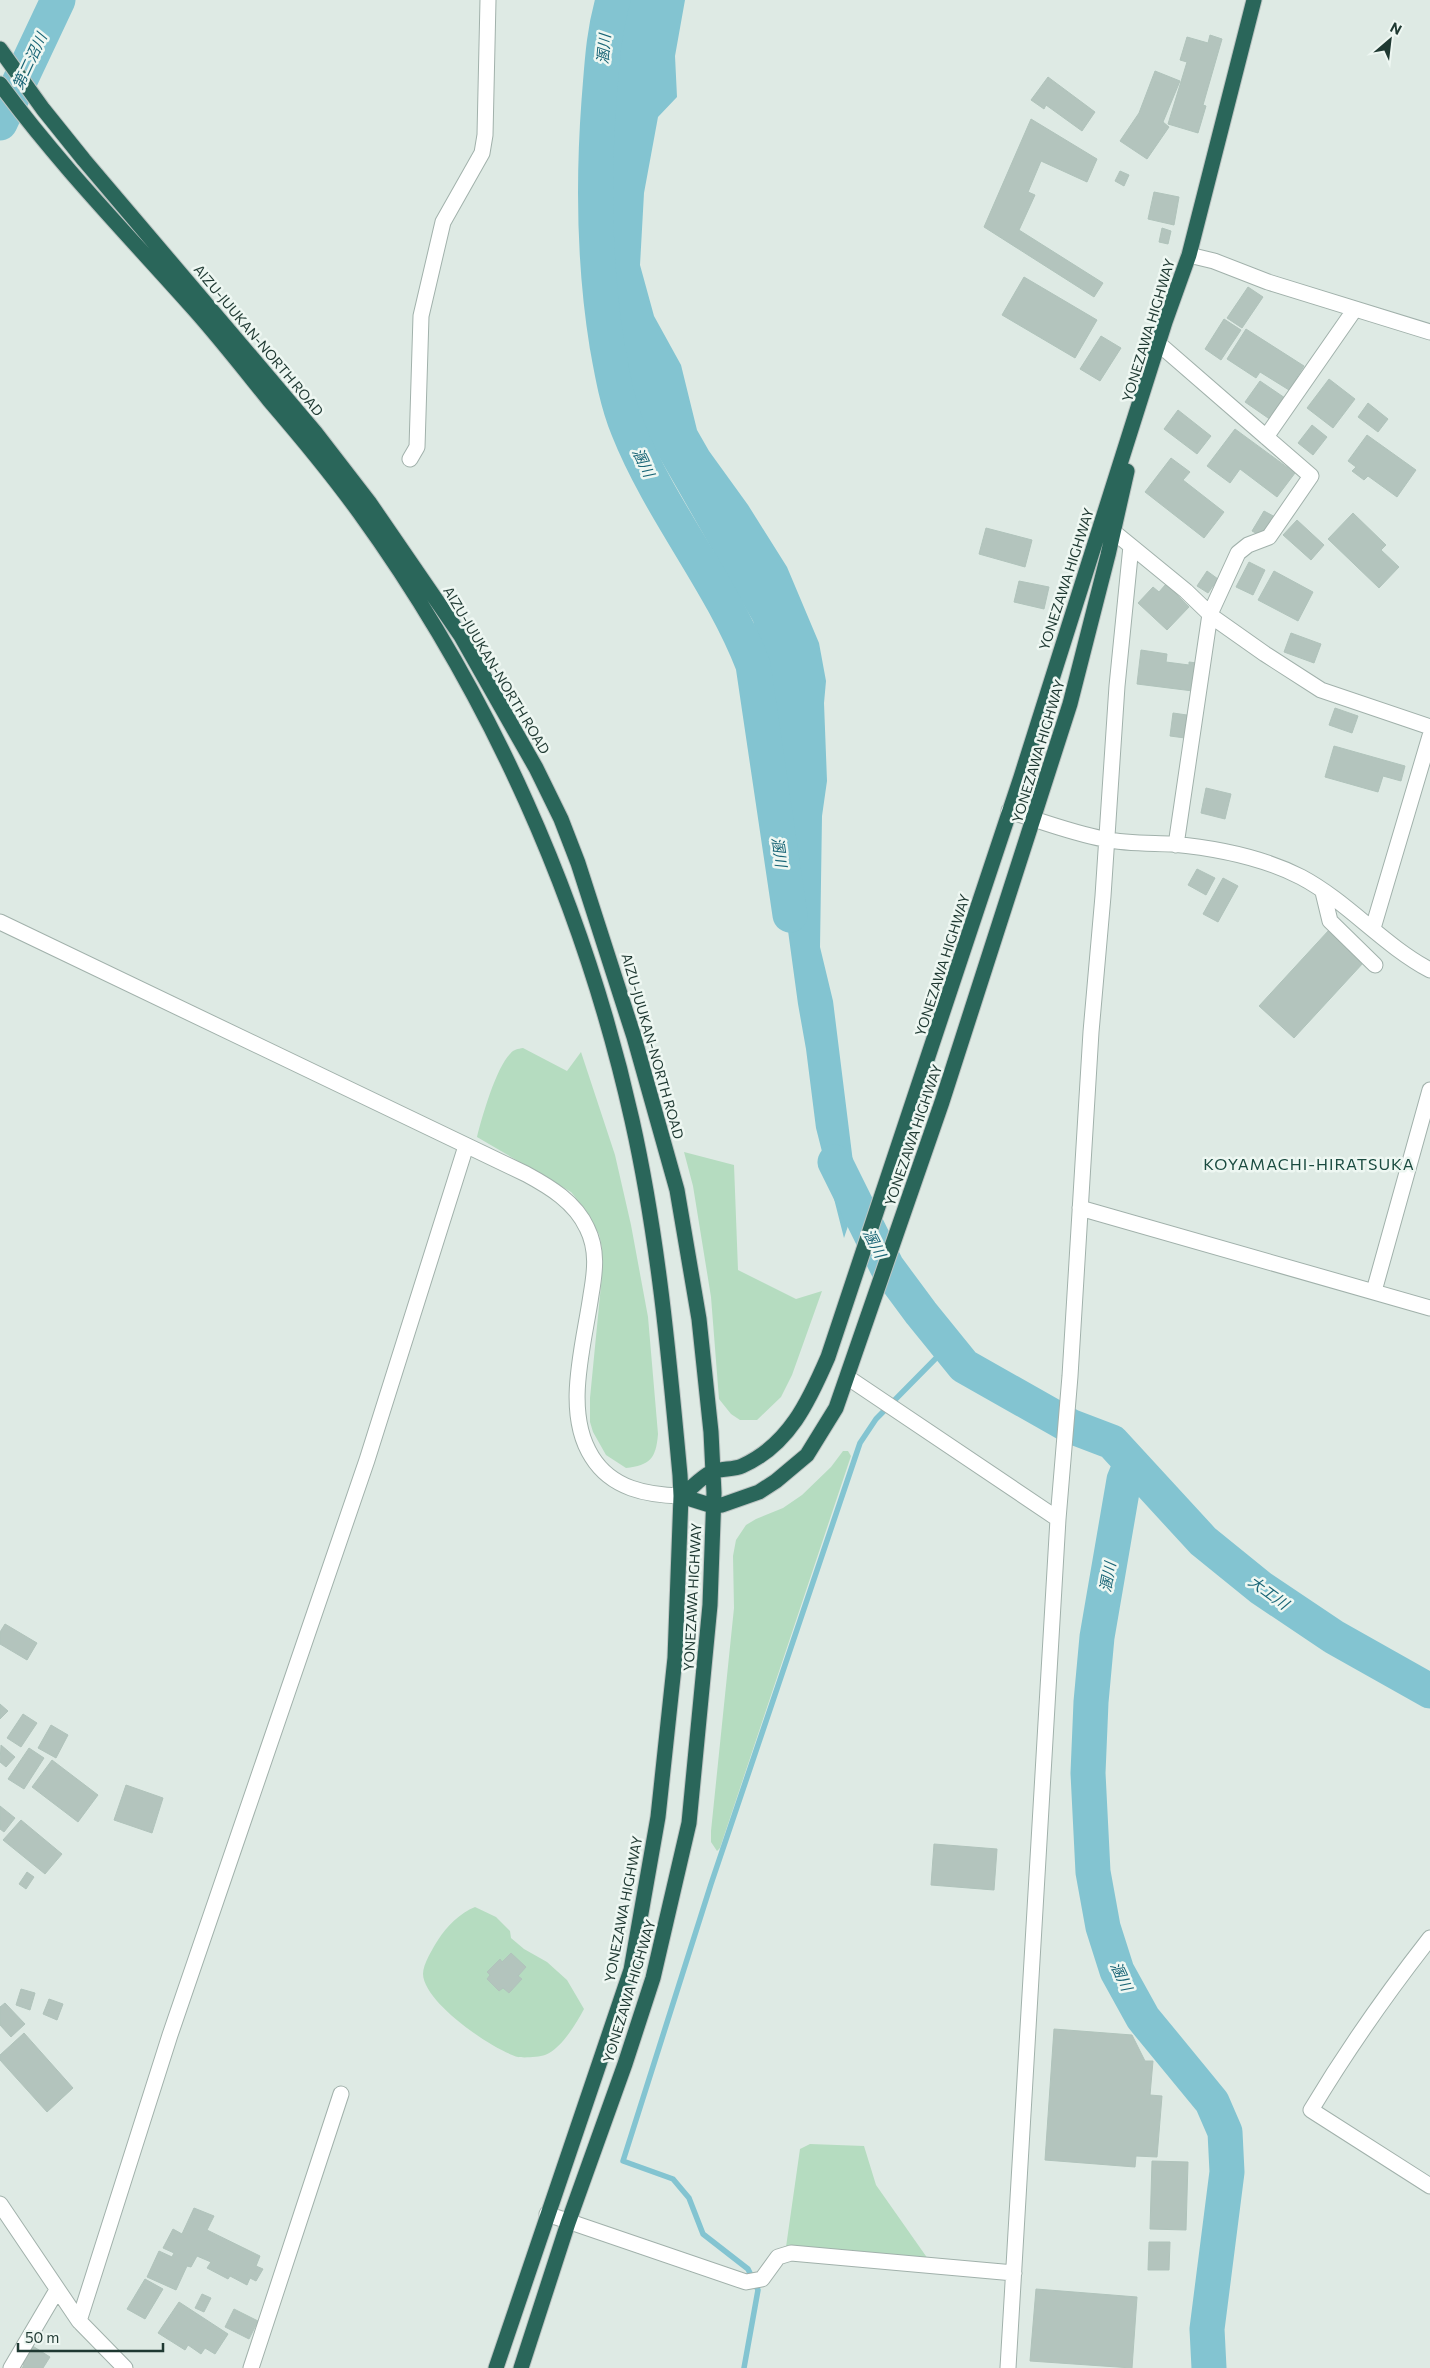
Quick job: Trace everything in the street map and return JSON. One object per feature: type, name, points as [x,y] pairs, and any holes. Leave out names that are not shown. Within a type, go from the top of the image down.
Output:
[{"type":"highway","name":"YONEZAWA HIGHWAY","points":[[496,2368],[631,1970],[658,1817],[675,1658],[682,1496],[712,1472],[740,1467],[772,1448],[807,1404],[828,1357],[1010,812],[1101,521],[1189,255],[1254,0]]},
{"type":"highway","name":"AIZU-JUUKAN-NORTH ROAD","points":[[0,49],[43,109],[316,432],[370,502],[461,636],[536,768],[561,819],[596,912],[667,1153],[685,1228],[699,1319],[711,1432],[713,1506]]},
{"type":"highway","points":[[0,84],[71,173],[196,312],[358,510],[407,582],[446,645],[516,778],[539,827],[572,914],[602,1006],[624,1084],[647,1196],[669,1353],[682,1496]]},
{"type":"highway","name":"YONEZAWA HIGHWAY","points":[[682,1496],[713,1506],[743,1499],[759,1492],[776,1481],[807,1455],[836,1408],[942,1102],[1070,704],[1113,531],[1147,379]]},
{"type":"highway","name":"YONEZAWA HIGHWAY","points":[[521,2368],[653,1978],[689,1823],[710,1605],[713,1506]]},
{"type":"street","points":[[410,459],[417,447],[420,316],[443,222],[482,153],[485,135],[488,0]]},
{"type":"street","points":[[1189,255],[1214,261],[1268,282],[1430,332]]},
{"type":"street","points":[[1266,437],[1355,309]]},
{"type":"street","points":[[1158,344],[1311,476],[1269,537],[1248,545],[1238,553],[1210,614],[1176,845]]},
{"type":"street","points":[[1101,521],[1210,614],[1265,654],[1321,690],[1430,727]]},
{"type":"street","points":[[1008,2368],[1058,1519],[1070,1376],[1091,1032],[1103,896],[1105,840],[1117,686],[1131,546]]},
{"type":"street","points":[[1374,928],[1430,736]]},
{"type":"street","points":[[1010,812],[1105,840],[1176,845],[1235,854],[1266,862],[1300,877],[1343,904],[1413,960],[1430,970]]},
{"type":"street","points":[[1323,892],[1330,921],[1375,965]]},
{"type":"street","points":[[0,922],[526,1174],[550,1188],[574,1208],[587,1228],[594,1252],[595,1275],[576,1402],[582,1438],[591,1456],[602,1470],[626,1487],[642,1492],[682,1496]]},
{"type":"street","points":[[1374,1291],[1430,1090]]},
{"type":"street","points":[[79,2321],[170,2035],[367,1460],[466,1146]]},
{"type":"street","points":[[1080,1208],[1430,1308]]},
{"type":"street","points":[[848,1373],[1058,1519]]},
{"type":"street","points":[[1430,1938],[1360,2032],[1311,2110],[1430,2186]]},
{"type":"street","points":[[251,2368],[341,2094]]},
{"type":"street","points":[[0,2204],[79,2321],[125,2368]]},
{"type":"street","points":[[547,2214],[746,2282],[762,2280],[778,2257],[791,2253],[1014,2273]]},
{"type":"street","points":[[11,2368],[57,2290]]},
{"type":"green space","points":[[523,1048],[567,1071],[581,1052],[615,1155],[631,1225],[648,1317],[658,1434],[656,1449],[653,1455],[646,1463],[634,1467],[626,1468],[606,1455],[593,1432],[590,1422],[590,1398],[602,1275],[602,1248],[599,1234],[585,1209],[571,1192],[477,1137],[490,1093],[500,1070],[512,1052]]},
{"type":"green space","points":[[684,1152],[734,1165],[738,1270],[796,1299],[822,1291],[792,1375],[781,1397],[757,1420],[740,1420],[731,1414],[719,1399],[711,1297],[693,1186]]},
{"type":"green space","points":[[843,1451],[848,1451],[851,1456],[720,1848],[717,1851],[711,1842],[711,1831],[734,1608],[733,1556],[736,1540],[746,1525],[783,1508],[802,1495],[831,1467]]},
{"type":"green space","points":[[475,1907],[496,1917],[510,1931],[511,1938],[524,1949],[547,1962],[567,1980],[584,2009],[562,2042],[545,2055],[518,2057],[493,2045],[462,2024],[447,2011],[426,1986],[423,1970],[436,1943],[454,1920]]},
{"type":"green space","points":[[810,2144],[864,2146],[876,2185],[928,2259],[786,2247],[800,2149]]},
{"type":"water","points":[[625,0],[685,0],[675,56],[677,97],[658,117],[644,193],[640,265],[654,316],[681,365],[697,430],[709,451],[748,505],[787,567],[819,643],[826,681],[824,703],[827,781],[822,816],[820,947],[833,1001],[853,1162],[860,1190],[844,1238],[816,1128],[798,1004],[783,894],[785,803],[766,670],[753,621],[642,427],[626,387],[613,325],[610,286],[613,240],[613,52]]},
{"type":"building","points":[[1210,35],[1222,39],[1203,105],[1206,106],[1198,133],[1168,124],[1187,62],[1180,60],[1187,37],[1208,43]]},
{"type":"building","points":[[1155,71],[1180,81],[1163,122],[1169,127],[1147,159],[1120,141],[1139,113]]},
{"type":"building","points":[[1048,77],[1095,112],[1082,131],[1046,105],[1044,109],[1031,100]]},
{"type":"building","points":[[1031,119],[1097,159],[1087,182],[1041,161],[1028,192],[1035,195],[1019,230],[1103,283],[1094,297],[984,227]]},
{"type":"building","points":[[1120,171],[1129,175],[1124,186],[1115,181]]},
{"type":"building","points":[[1154,192],[1179,197],[1174,225],[1148,219]]},
{"type":"building","points":[[1162,228],[1171,231],[1168,244],[1159,242]]},
{"type":"building","points":[[1024,277],[1097,320],[1075,358],[1002,315]]},
{"type":"building","points":[[1248,287],[1263,297],[1242,328],[1227,318]]},
{"type":"building","points":[[1224,319],[1241,330],[1221,360],[1205,349]]},
{"type":"building","points":[[1246,329],[1304,366],[1289,390],[1260,372],[1256,378],[1227,359]]},
{"type":"building","points":[[1101,336],[1121,348],[1100,381],[1080,369]]},
{"type":"building","points":[[1329,379],[1355,399],[1333,428],[1307,408]]},
{"type":"building","points":[[1260,381],[1285,398],[1271,420],[1245,402]]},
{"type":"building","points":[[1368,403],[1388,419],[1378,432],[1358,417]]},
{"type":"building","points":[[1178,410],[1211,436],[1197,454],[1164,429]]},
{"type":"building","points":[[1312,425],[1327,437],[1313,455],[1298,443]]},
{"type":"building","points":[[1235,429],[1295,473],[1277,497],[1240,469],[1230,483],[1207,466]]},
{"type":"building","points":[[1367,435],[1416,470],[1397,497],[1368,476],[1364,480],[1352,471],[1356,467],[1348,461]]},
{"type":"building","points":[[1171,458],[1190,472],[1183,480],[1224,512],[1204,538],[1145,492]]},
{"type":"building","points":[[1264,511],[1277,518],[1265,538],[1252,531]]},
{"type":"building","points":[[1353,513],[1386,545],[1381,550],[1399,567],[1379,588],[1328,539]]},
{"type":"building","points":[[1297,520],[1324,545],[1311,560],[1283,535]]},
{"type":"building","points":[[986,528],[1032,540],[1025,567],[979,554]]},
{"type":"building","points":[[1249,562],[1265,570],[1253,595],[1236,587]]},
{"type":"building","points":[[1207,571],[1218,579],[1208,593],[1197,586]]},
{"type":"building","points":[[1274,571],[1313,592],[1298,621],[1258,600]]},
{"type":"building","points":[[1019,581],[1049,587],[1044,609],[1014,602]]},
{"type":"building","points":[[1166,584],[1189,607],[1167,630],[1138,603],[1153,587],[1159,592]]},
{"type":"building","points":[[1291,633],[1321,644],[1314,663],[1284,652]]},
{"type":"building","points":[[1141,650],[1167,654],[1166,662],[1189,665],[1189,662],[1197,663],[1193,691],[1137,684]]},
{"type":"building","points":[[1335,708],[1358,716],[1352,733],[1329,725]]},
{"type":"building","points":[[1173,713],[1187,715],[1185,738],[1170,736]]},
{"type":"building","points":[[1334,746],[1405,766],[1401,781],[1383,776],[1378,792],[1325,777]]},
{"type":"building","points":[[1206,788],[1231,794],[1225,819],[1201,813]]},
{"type":"building","points":[[1197,869],[1215,878],[1206,895],[1188,885]]},
{"type":"building","points":[[1223,878],[1238,886],[1218,922],[1203,914]]},
{"type":"building","points":[[1329,930],[1364,962],[1294,1038],[1259,1006]]},
{"type":"building","points":[[5,1624],[37,1643],[27,1660],[0,1644],[0,1632]]},
{"type":"building","points":[[0,1704],[8,1711],[0,1719]]},
{"type":"building","points":[[23,1714],[37,1723],[21,1747],[7,1738]]},
{"type":"building","points":[[51,1725],[68,1735],[56,1758],[38,1748]]},
{"type":"building","points":[[1,1745],[15,1757],[6,1767],[0,1762]]},
{"type":"building","points":[[29,1748],[44,1758],[24,1789],[8,1779]]},
{"type":"building","points":[[52,1760],[98,1795],[78,1822],[32,1787]]},
{"type":"building","points":[[126,1785],[163,1798],[152,1833],[114,1820]]},
{"type":"building","points":[[0,1806],[15,1818],[4,1832],[0,1829]]},
{"type":"building","points":[[21,1820],[62,1854],[45,1874],[3,1840]]},
{"type":"building","points":[[934,1844],[997,1849],[994,1890],[931,1885]]},
{"type":"building","points":[[27,1872],[34,1877],[26,1889],[19,1884]]},
{"type":"building","points":[[511,1953],[526,1967],[518,1976],[522,1979],[509,1993],[503,1988],[499,1991],[487,1979],[490,1975],[487,1972],[500,1959],[502,1962]]},
{"type":"building","points":[[21,1989],[35,1993],[30,2010],[16,2005]]},
{"type":"building","points":[[49,1999],[63,2004],[57,2020],[43,2014]]},
{"type":"building","points":[[5,2003],[25,2024],[11,2037],[0,2025],[0,2007]]},
{"type":"building","points":[[1054,2029],[1132,2035],[1145,2061],[1153,2061],[1150,2095],[1162,2096],[1157,2157],[1136,2156],[1135,2167],[1045,2160]]},
{"type":"building","points":[[24,2033],[73,2088],[47,2112],[0,2060],[0,2055]]},
{"type":"building","points":[[1152,2161],[1188,2162],[1186,2230],[1150,2229]]},
{"type":"building","points":[[194,2208],[214,2216],[207,2230],[260,2256],[256,2266],[263,2269],[256,2281],[250,2278],[247,2285],[230,2276],[228,2279],[207,2268],[211,2262],[197,2256],[191,2267],[187,2266],[176,2290],[147,2277],[159,2251],[172,2257],[174,2253],[163,2248],[173,2229],[182,2234]]},
{"type":"building","points":[[1149,2242],[1170,2242],[1169,2270],[1148,2270]]},
{"type":"building","points":[[145,2279],[163,2289],[145,2319],[127,2309]]},
{"type":"building","points":[[1036,2289],[1137,2297],[1132,2368],[1030,2361]]},
{"type":"building","points":[[202,2294],[211,2298],[204,2312],[195,2308]]},
{"type":"building","points":[[179,2302],[228,2334],[215,2354],[205,2348],[201,2354],[188,2345],[185,2350],[158,2333]]},
{"type":"building","points":[[234,2309],[258,2321],[249,2339],[225,2327]]},
{"type":"building","points":[[31,2345],[50,2357],[43,2368],[22,2368],[24,2365],[19,2363]]},
{"type":"waterway","name":"第二沼川","points":[[0,123],[58,0]]},
{"type":"waterway","name":"溷川","points":[[613,0],[607,25],[602,62],[595,192],[599,284],[611,366],[624,419],[642,460],[725,605],[753,665],[790,915]]},
{"type":"waterway","name":"溷川","points":[[835,1162],[887,1267],[964,1366],[1070,1426],[1112,1442],[1203,1541],[1261,1588],[1334,1637],[1430,1691]]},
{"type":"waterway","points":[[744,2368],[758,2290],[748,2269],[703,2234],[689,2198],[673,2179],[623,2161],[711,1884],[860,1443],[876,1419],[948,1346]]},
{"type":"waterway","name":"溷川","points":[[1131,1463],[1124,1480],[1097,1637],[1091,1702],[1088,1773],[1093,1872],[1103,1927],[1117,1971],[1143,2018],[1212,2102],[1225,2132],[1227,2172],[1207,2329],[1209,2368]]},
{"type":"district","name":"KOYAMACHI-HIRATSUKA","points":[[1309,1163]]},
{"type":"water label","name":"大工川","points":[[1269,1592]]}]
